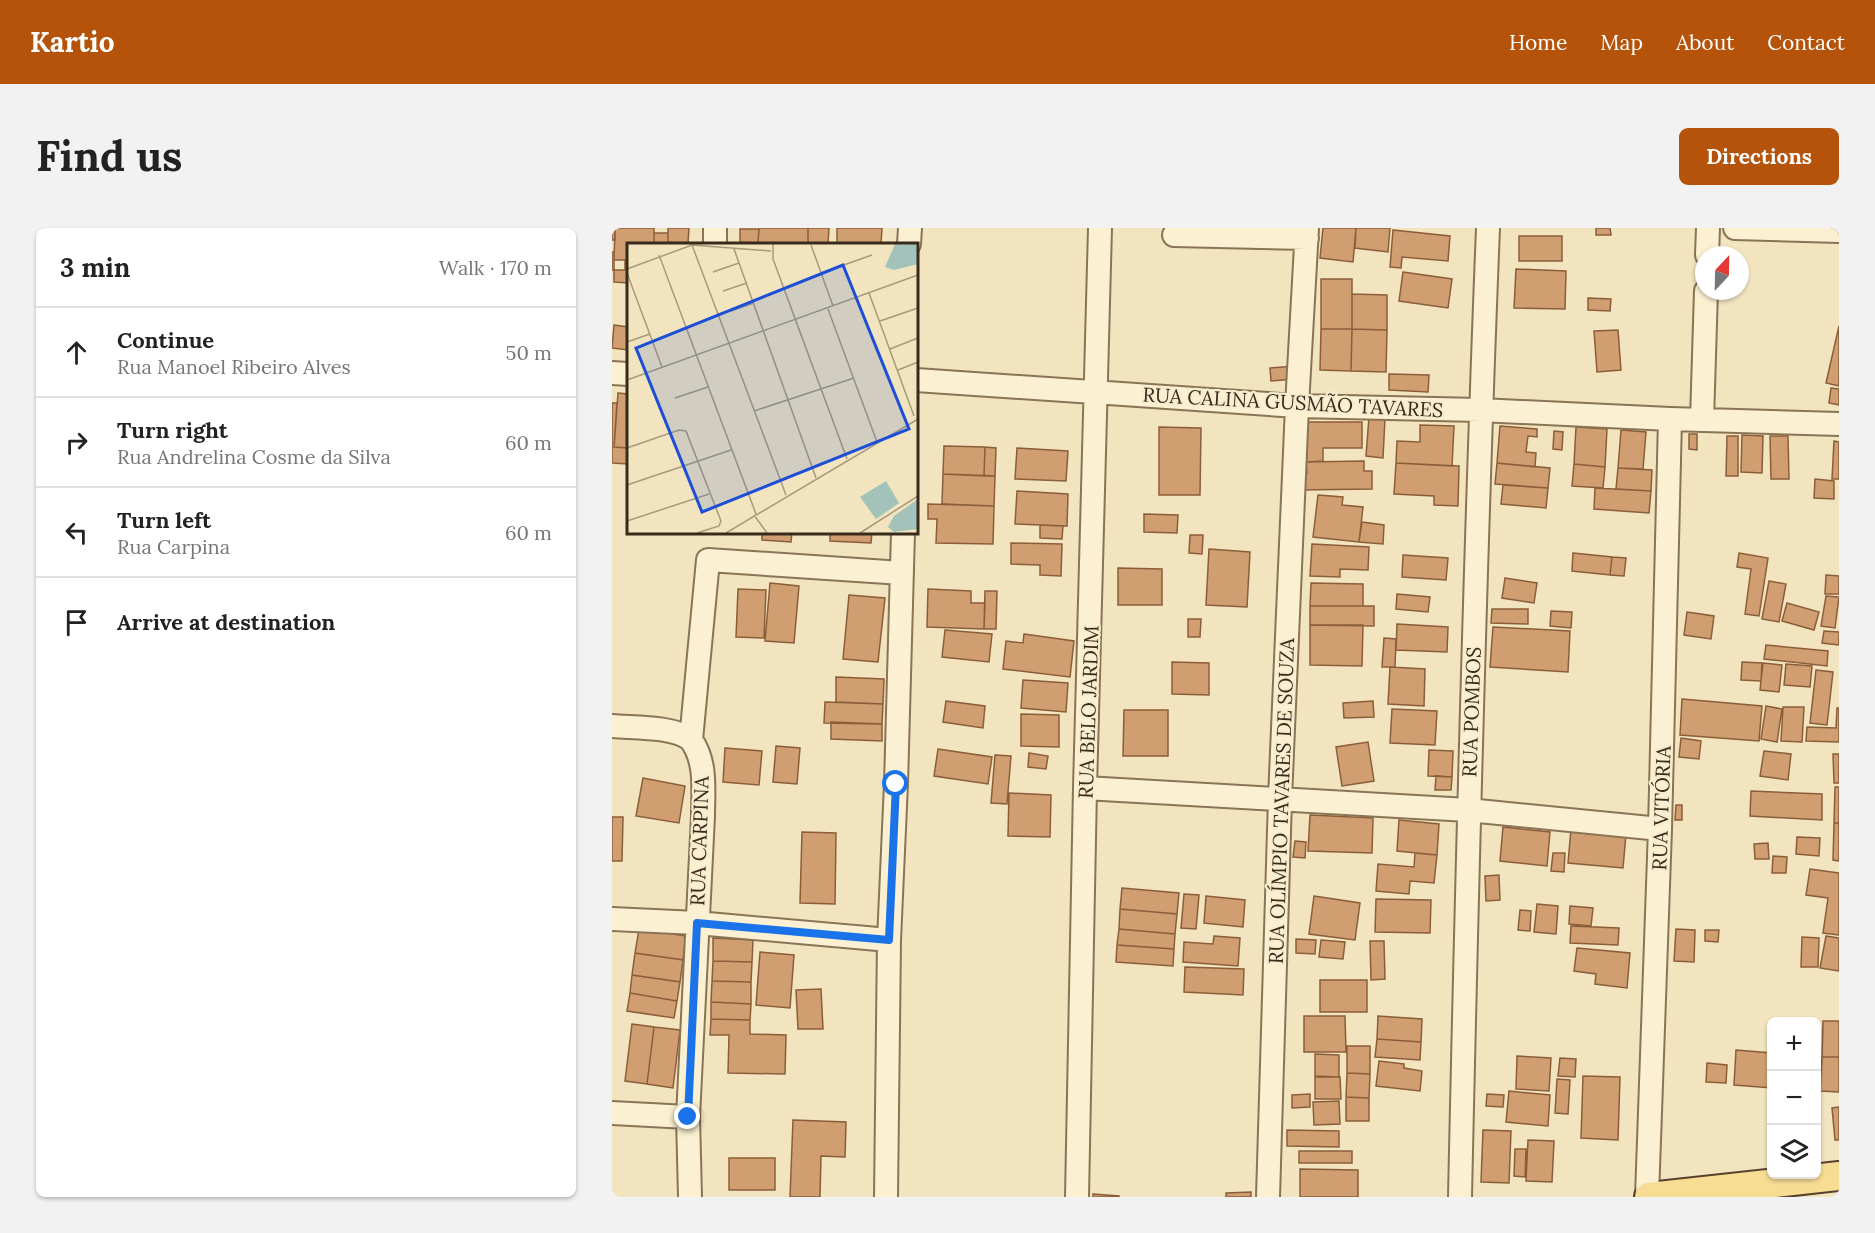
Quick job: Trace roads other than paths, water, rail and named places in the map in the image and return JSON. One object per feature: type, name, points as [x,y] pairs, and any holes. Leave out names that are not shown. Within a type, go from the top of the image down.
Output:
[{"type":"main road","points":[[1648,1197],[1839,1176]]},
{"type":"street","points":[[909,243],[910,228]]},
{"type":"street","name":"RUA BELO JARDIM","points":[[1077,1197],[1100,228]]},
{"type":"street","name":"RUA POMBOS","points":[[1460,1197],[1468,810],[1488,228]]},
{"type":"street","points":[[1707,246],[1708,228]]},
{"type":"street","points":[[1735,228],[1839,231]]},
{"type":"street","points":[[1174,236],[1307,233]]},
{"type":"street","name":"RUA OLÍMPIO TAVARES DE SOUZA","points":[[1268,1197],[1280,798],[1307,233]]},
{"type":"street","points":[[1702,420],[1706,300]]},
{"type":"street","points":[[612,373],[627,374]]},
{"type":"street","name":"RUA CALINA GUSMÃO TAVARES","points":[[918,380],[1297,405],[1839,424]]},
{"type":"street","name":"RUA VITÓRIA","points":[[1648,1197],[1670,419]]},
{"type":"street","points":[[886,1197],[889,940],[903,534]]},
{"type":"street","name":"RUA CARPINA","points":[[690,1197],[688,1117],[703,778],[699,754],[691,740],[708,560],[902,573]]},
{"type":"street","points":[[612,726],[677,733],[691,740]]},
{"type":"street","points":[[1085,788],[1468,810],[1660,829]]},
{"type":"street","points":[[612,919],[697,923],[889,940]]},
{"type":"street","points":[[612,1113],[688,1117]]}]
